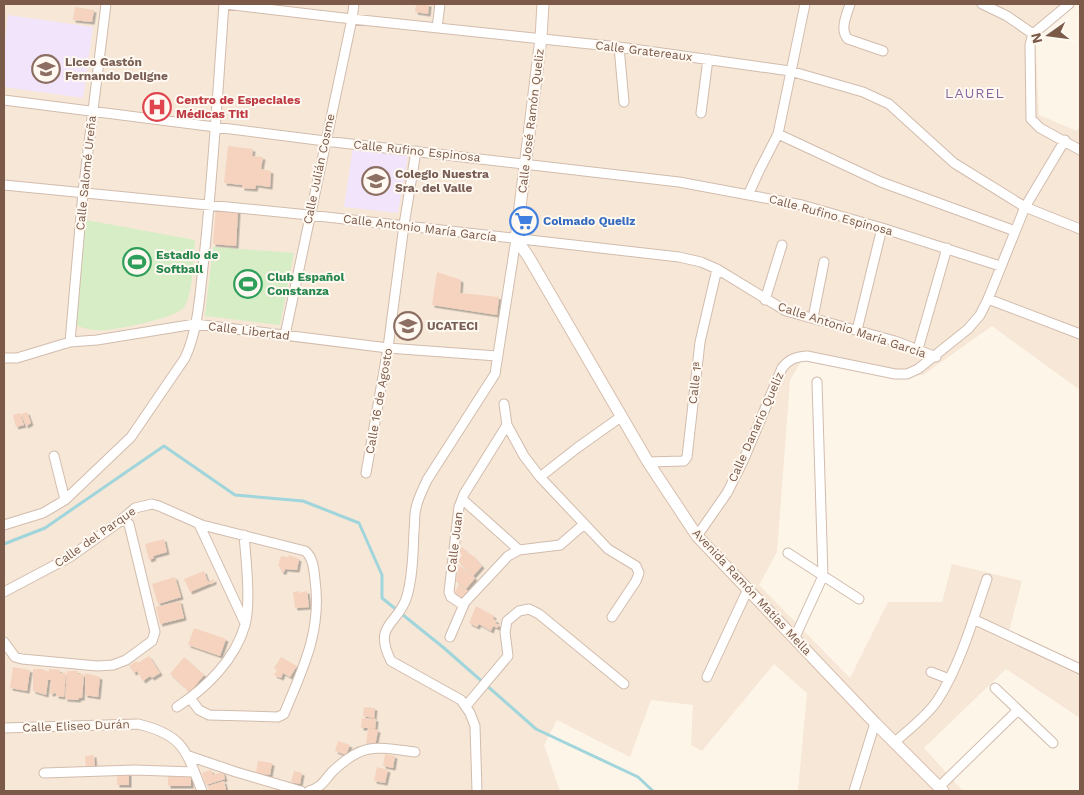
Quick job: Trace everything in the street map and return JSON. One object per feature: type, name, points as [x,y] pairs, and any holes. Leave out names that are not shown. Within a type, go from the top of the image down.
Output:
[{"type":"street","name":"Calle Salomé Ureña","points":[[70,342],[83,192],[106,4]]},
{"type":"street","name":"Calle Gratereaux","points":[[225,4],[619,47],[790,71],[863,92],[889,104],[954,163],[1025,207],[1080,229]]},
{"type":"street","points":[[4,525],[43,513],[65,500],[130,437],[189,350],[195,324],[210,205],[225,4]]},
{"type":"street","name":"Calle Julián Cosme","points":[[285,335],[354,4]]},
{"type":"street","points":[[438,28],[440,4]]},
{"type":"street","name":"Calle José Ramón Queliz","points":[[466,706],[462,700],[391,661],[386,651],[384,639],[386,628],[407,597],[413,561],[416,509],[420,494],[495,374],[526,164],[541,38],[543,4]]},
{"type":"street","points":[[748,195],[778,134],[805,4]]},
{"type":"street","points":[[850,4],[843,30],[844,36],[883,51]]},
{"type":"street","points":[[982,4],[1007,16],[1033,34]]},
{"type":"street","points":[[1069,4],[1033,34],[1030,44],[1031,119],[1040,128],[1065,140],[1080,150]]},
{"type":"street","points":[[619,47],[624,102]]},
{"type":"street","points":[[701,113],[708,59]]},
{"type":"street","name":"Calle Rufino Espinosa","points":[[4,100],[215,128],[679,182],[802,205],[947,248],[1000,266]]},
{"type":"street","points":[[778,134],[881,182],[1015,231]]},
{"type":"street","name":"Calle Danario Queliz","points":[[697,536],[727,493],[744,459],[782,368],[787,362],[794,357],[806,356],[895,374],[907,374],[936,357],[968,329],[980,315],[988,299],[1025,207],[1065,140]]},
{"type":"street","name":"Calle 16 de Agosto","points":[[366,473],[388,348],[416,151]]},
{"type":"street","name":"Calle Antonio María García","points":[[4,185],[404,225],[679,257],[701,262],[717,269],[765,300],[786,311],[857,330],[918,349],[936,357]]},
{"type":"street","points":[[857,330],[882,228]]},
{"type":"street","name":"Avenida Ramón Matías Mella","points":[[516,239],[528,256],[648,462],[697,536],[941,789]]},
{"type":"street","points":[[765,300],[782,245]]},
{"type":"street","points":[[918,349],[947,248]]},
{"type":"street","points":[[813,318],[824,262]]},
{"type":"street","name":"Calle 1ª","points":[[648,462],[684,461],[687,457],[700,342],[717,269]]},
{"type":"street","points":[[988,299],[1080,334]]},
{"type":"street","name":"Calle Libertad","points":[[4,358],[26,356],[70,342],[195,324],[388,348],[497,356]]},
{"type":"street","points":[[795,637],[823,576],[817,382]]},
{"type":"street","points":[[504,404],[507,424],[524,456],[540,477],[608,549],[636,566],[639,573],[636,581],[612,617]]},
{"type":"street","points":[[540,477],[622,416]]},
{"type":"street","name":"Calle Juan","points":[[464,605],[451,597],[449,592],[457,515],[462,499],[507,424]]},
{"type":"street","points":[[54,456],[65,500]]},
{"type":"street","points":[[462,499],[519,550]]},
{"type":"street","name":"Calle del Parque","points":[[4,592],[70,557],[119,522],[135,508],[152,504],[199,524],[305,551],[310,557],[314,572],[317,618],[311,646],[284,714],[278,717],[209,715],[199,710],[190,698]]},
{"type":"street","points":[[4,642],[15,657],[22,659],[97,666],[113,665],[126,660],[152,641],[155,632],[129,524],[125,521],[119,522]]},
{"type":"street","points":[[199,524],[245,623]]},
{"type":"street","points":[[450,637],[464,605],[498,564],[519,550],[560,545],[583,524]]},
{"type":"street","points":[[177,707],[190,698],[222,668],[236,646],[245,623],[247,569],[244,535]]},
{"type":"street","points":[[788,553],[859,599]]},
{"type":"street","points":[[895,742],[928,713],[949,679],[987,579]]},
{"type":"street","points":[[707,677],[748,589]]},
{"type":"street","points":[[477,791],[475,726],[466,706],[508,656],[505,632],[507,621],[519,611],[529,609],[539,614],[624,684]]},
{"type":"street","points":[[972,619],[1080,669]]},
{"type":"street","points":[[931,672],[949,679]]},
{"type":"street","points":[[995,688],[1053,743]]},
{"type":"street","points":[[941,789],[1018,710]]},
{"type":"street","points":[[854,791],[876,723]]},
{"type":"street","name":"Calle Eliseo Durán","points":[[4,728],[138,724],[158,729],[178,742],[189,756],[202,791]]},
{"type":"street","points":[[309,791],[319,788],[333,772],[360,750],[384,748],[415,752]]},
{"type":"street","points":[[189,756],[301,791]]},
{"type":"street","points":[[44,773],[135,770],[194,772]]},
{"type":"shaded area","points":[[4,4],[1066,4],[1035,34],[1039,115],[1077,131],[1080,126],[1080,390],[992,326],[923,375],[881,375],[802,360],[790,380],[777,552],[759,585],[850,678],[888,602],[942,602],[952,564],[1022,581],[1009,631],[1080,664],[1080,718],[1006,669],[924,748],[963,791],[798,791],[807,693],[774,664],[702,751],[691,745],[693,705],[651,700],[630,757],[557,720],[544,745],[560,791],[4,791]]},
{"type":"shaded area","name":"Liceo Gastón Fernando Deligne","points":[[8,15],[93,27],[83,98],[4,87],[4,52]]},
{"type":"shaded area","name":"Colegio Nuestra Sra. del Valle","points":[[353,147],[408,154],[398,213],[344,207]]},
{"type":"green space","name":"Estadio de Softball","points":[[86,220],[195,240],[190,292],[184,307],[160,319],[122,328],[97,330],[75,325]]},
{"type":"green space","name":"Club Español Constanza","points":[[213,247],[294,253],[280,325],[205,316]]},
{"type":"building","points":[[416,4],[429,4],[428,14],[415,12]]},
{"type":"building","points":[[75,7],[94,10],[92,22],[73,20]]},
{"type":"building","points":[[228,146],[253,149],[252,156],[263,157],[261,169],[271,171],[270,187],[256,185],[255,189],[242,188],[242,185],[224,183]]},
{"type":"building","points":[[216,208],[238,210],[236,246],[213,244]]},
{"type":"building","points":[[437,272],[461,280],[460,293],[499,297],[497,315],[432,305]]},
{"type":"building","points":[[27,412],[31,423],[26,426],[21,414]]},
{"type":"building","points":[[20,413],[24,425],[16,427],[13,415]]},
{"type":"building","points":[[164,539],[167,552],[153,556],[154,558],[149,560],[145,544]]},
{"type":"building","points":[[462,547],[482,566],[473,576],[458,561],[462,556],[459,549]]},
{"type":"building","points":[[289,555],[299,559],[297,570],[285,569],[284,572],[281,572],[281,568],[278,566],[281,556],[288,557]]},
{"type":"building","points":[[459,565],[475,578],[466,589],[456,581]]},
{"type":"building","points":[[204,571],[208,582],[214,579],[214,582],[190,592],[184,579]]},
{"type":"building","points":[[175,577],[181,597],[158,604],[152,584]]},
{"type":"building","points":[[459,585],[468,591],[462,599],[454,593]]},
{"type":"building","points":[[299,591],[299,593],[307,591],[309,607],[295,608],[293,592]]},
{"type":"building","points":[[180,601],[184,618],[160,624],[156,607]]},
{"type":"building","points":[[476,606],[494,616],[493,619],[497,621],[495,623],[499,625],[497,628],[493,626],[491,631],[479,624],[477,627],[469,623]]},
{"type":"building","points":[[194,628],[226,639],[220,656],[188,645]]},
{"type":"building","points":[[149,656],[160,673],[152,678],[150,676],[143,681],[137,671],[134,673],[129,666]]},
{"type":"building","points":[[184,657],[204,675],[190,692],[170,674]]},
{"type":"building","points":[[281,657],[297,666],[290,677],[283,673],[281,678],[274,675],[277,670],[274,668]]},
{"type":"building","points":[[13,667],[30,670],[27,691],[10,688]]},
{"type":"building","points":[[33,669],[42,669],[49,672],[49,669],[60,670],[60,673],[66,673],[64,697],[56,696],[56,693],[50,694],[51,680],[48,680],[46,695],[33,691]]},
{"type":"building","points":[[67,671],[78,671],[78,674],[84,674],[82,698],[78,700],[65,699]]},
{"type":"building","points":[[85,673],[100,677],[98,697],[85,695]]},
{"type":"building","points":[[364,707],[375,708],[374,718],[363,716]]},
{"type":"building","points":[[362,718],[376,719],[375,729],[361,728]]},
{"type":"building","points":[[368,728],[378,730],[375,746],[366,745]]},
{"type":"building","points":[[338,741],[350,745],[346,755],[335,751]]},
{"type":"building","points":[[385,754],[395,756],[393,768],[383,766]]},
{"type":"building","points":[[94,755],[95,769],[86,770],[85,756]]},
{"type":"building","points":[[258,761],[272,763],[270,775],[256,773]]},
{"type":"building","points":[[377,767],[388,770],[385,783],[374,781]]},
{"type":"building","points":[[211,770],[213,775],[223,772],[225,779],[206,785],[202,773]]},
{"type":"building","points":[[294,771],[302,773],[300,784],[291,782]]},
{"type":"building","points":[[117,773],[129,773],[129,785],[117,785]]},
{"type":"building","points":[[168,774],[191,774],[191,786],[168,786]]},
{"type":"building","points":[[224,781],[226,790],[209,791],[208,786]]},
{"type":"waterway","points":[[4,544],[45,528],[164,446],[235,495],[303,501],[359,523],[382,575],[382,598],[444,648],[536,729],[638,777],[653,791]]},
{"type":"place","name":"Liceo Gastón Fernando Deligne","points":[[46,69]]},
{"type":"place","name":"Centro de Especiales Médicas Titi","points":[[157,107]]},
{"type":"place","name":"Colegio Nuestra Sra. del Valle","points":[[376,181]]},
{"type":"place","name":"Colmado Queliz","points":[[524,221]]},
{"type":"place","name":"Estadio de Softball","points":[[137,262]]},
{"type":"place","name":"Club Español Constanza","points":[[248,284]]},
{"type":"place","name":"UCATECI","points":[[408,326]]},
{"type":"district","name":"LAUREL","points":[[975,93]]}]
